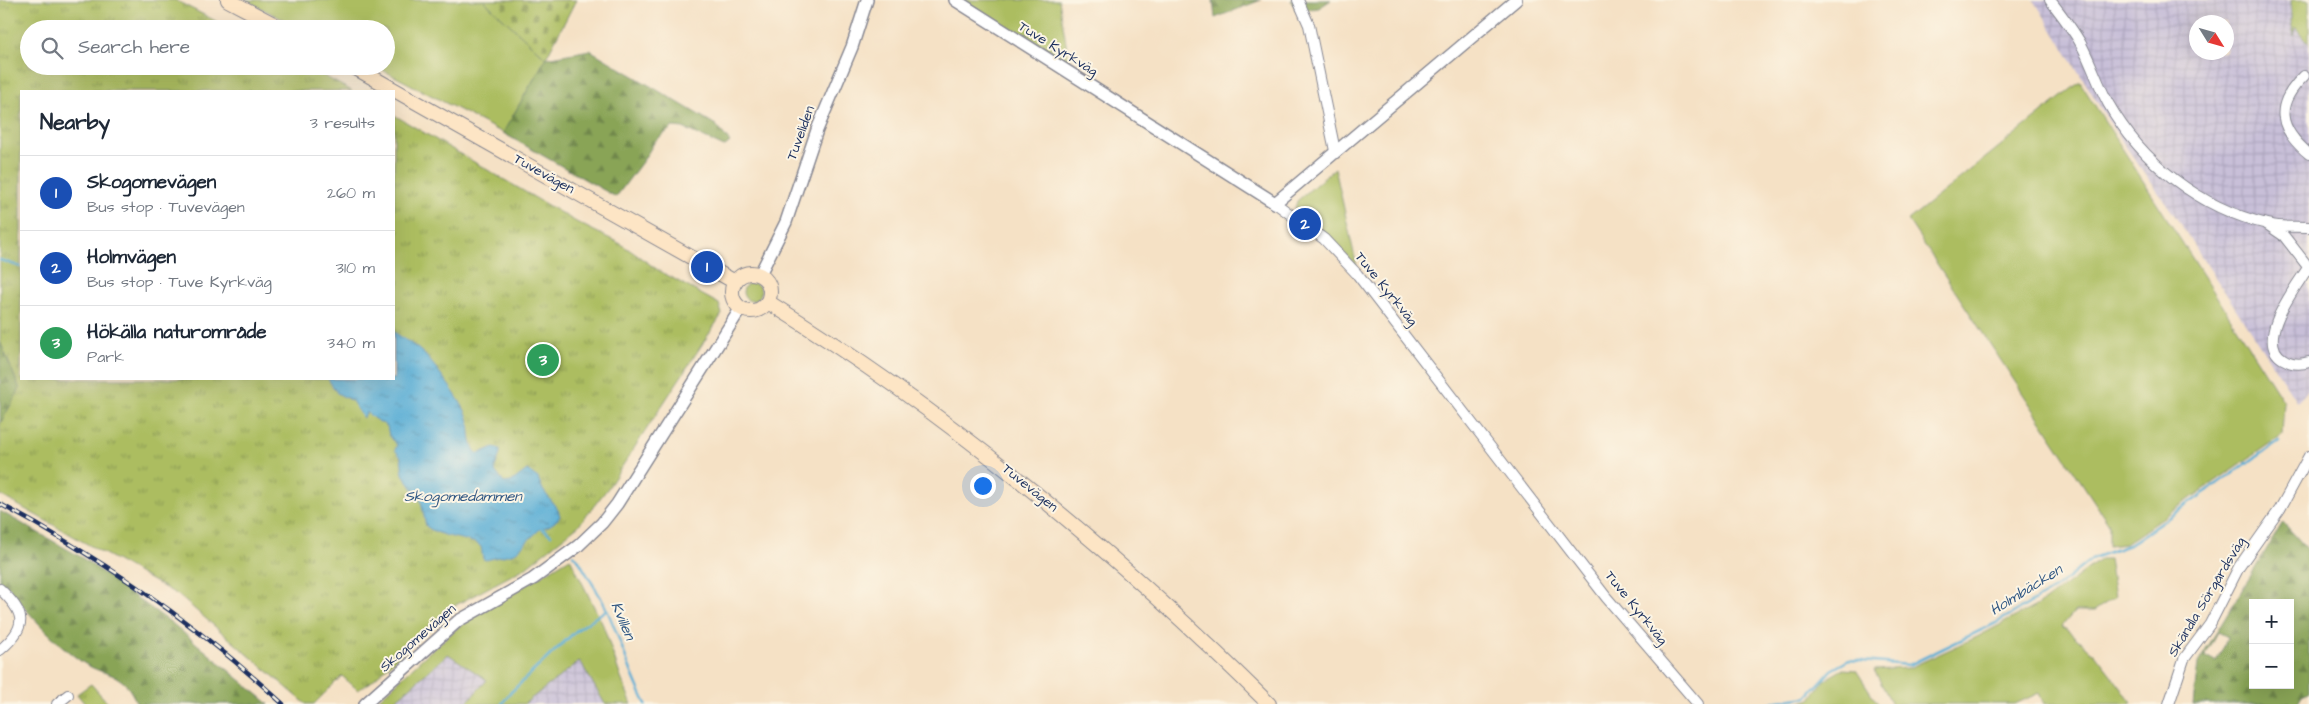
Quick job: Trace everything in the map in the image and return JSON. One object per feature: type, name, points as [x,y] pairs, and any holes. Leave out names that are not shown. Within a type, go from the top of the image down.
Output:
[{"type":"main road","points":[[228,0],[266,20]]},
{"type":"main road","name":"Tuvevägen","points":[[368,75],[395,90]]},
{"type":"main road","name":"Tuvevägen","points":[[395,90],[735,282]]},
{"type":"main road","points":[[746,273],[760,274],[767,279],[770,287],[771,295],[768,302],[756,311],[741,308],[733,296],[735,282],[746,273]]},
{"type":"main road","name":"Tuvevägen","points":[[768,302],[835,344],[1023,482],[1180,617],[1269,704]]},
{"type":"street","name":"Tuveliden","points":[[760,274],[786,222],[817,130],[852,47],[867,0]]},
{"type":"street","name":"Tuve Kyrkväg","points":[[955,0],[1275,203],[1324,239],[1356,274],[1606,597],[1698,704]]},
{"type":"street","points":[[1298,0],[1309,25],[1336,150]]},
{"type":"street","points":[[1275,203],[1516,0]]},
{"type":"street","points":[[2050,0],[2081,44],[2102,90],[2120,122],[2144,154],[2176,181],[2212,204],[2268,225],[2284,236],[2309,267],[2276,323],[2272,337],[2274,350],[2283,359],[2296,364],[2309,362]]},
{"type":"street","points":[[2304,76],[2288,94],[2283,106],[2283,118],[2288,134],[2309,154]]},
{"type":"street","points":[[2268,225],[2309,227]]},
{"type":"street","name":"Skogomevägen","points":[[366,704],[458,621],[533,579],[578,546],[602,523],[617,504],[741,308]]},
{"type":"street","name":"Skändla Sörgårdsväg","points":[[2169,704],[2184,659],[2210,624],[2239,567],[2280,509],[2309,456]]},
{"type":"street","points":[[0,589],[18,608],[21,619],[16,635],[0,650]]},
{"type":"street","points":[[58,704],[68,695]]},
{"type":"shaded area","points":[[2034,0],[2309,0],[2309,390],[2297,402],[2173,213],[2118,136]]},
{"type":"shaded area","points":[[448,654],[488,680],[465,704],[391,704]]},
{"type":"shaded area","points":[[580,661],[605,704],[524,704]]},
{"type":"green space","points":[[0,0],[175,0],[214,20],[20,20],[20,75],[322,75],[350,90],[20,90],[20,380],[395,380],[395,116],[578,223],[621,244],[658,270],[719,304],[722,314],[608,488],[579,525],[525,568],[454,606],[431,624],[371,682],[358,690],[342,676],[314,704],[306,704],[178,595],[0,495],[0,424],[20,389],[0,341]]},
{"type":"green space","points":[[245,0],[483,0],[546,58],[503,133],[392,75],[395,75],[395,20],[284,20]]},
{"type":"green space","points":[[483,0],[576,0],[546,58]]},
{"type":"green space","points":[[962,0],[1059,0],[1069,62],[1067,66]]},
{"type":"green space","points":[[1213,0],[1261,0],[1215,18]]},
{"type":"green space","points":[[1291,0],[1331,0],[1319,8],[1297,11]]},
{"type":"green space","points":[[2291,0],[2309,0],[2309,44],[2295,27],[2294,36],[2291,22]]},
{"type":"green space","points":[[590,50],[716,125],[730,142],[724,147],[683,128],[673,127],[655,141],[645,158],[616,197],[503,133],[546,58]]},
{"type":"green space","points":[[2080,82],[2284,402],[2282,435],[2125,544],[2109,546],[2109,524],[1908,220]]},
{"type":"green space","points":[[1335,168],[1357,267],[1327,235],[1295,209],[1297,201]]},
{"type":"green space","points":[[752,283],[758,286],[761,292],[758,298],[752,301],[746,298],[743,292],[746,286]]},
{"type":"green space","points":[[0,341],[20,389],[0,424]]},
{"type":"green space","points":[[0,511],[81,557],[173,624],[269,704],[137,704],[126,685],[120,679],[82,662],[60,645],[0,581]]},
{"type":"green space","points":[[2283,522],[2309,551],[2309,692],[2302,695],[2297,704],[2193,704],[2198,663]],"holes":[[[2218,632],[2228,637],[2216,662],[2205,656]]]},
{"type":"green space","points":[[570,558],[603,625],[632,704],[605,704],[580,661],[524,704],[465,704],[487,680],[448,654],[391,704],[374,704],[461,625]]},
{"type":"green space","points":[[2101,559],[2109,559],[2115,597],[2094,611],[2075,611],[2062,626],[2095,654],[2132,702],[2126,704],[2044,704],[2039,693],[2015,704],[1892,704],[1874,670],[1909,668],[1977,637],[2045,601]]},
{"type":"green space","points":[[1843,669],[1856,670],[1878,704],[1797,704],[1811,699],[1824,680]]},
{"type":"green space","points":[[91,684],[107,704],[85,704],[77,694]]},
{"type":"water","name":"Skogomedammen","points":[[395,333],[425,355],[442,375],[467,415],[472,446],[478,454],[494,447],[500,449],[495,471],[504,483],[511,482],[527,470],[538,478],[543,490],[558,510],[560,516],[549,526],[541,528],[515,553],[486,560],[483,559],[481,547],[478,544],[440,534],[426,526],[421,501],[403,474],[401,457],[395,450],[397,445],[389,435],[387,426],[367,412],[363,418],[352,401],[337,393],[329,380],[395,380]]},
{"type":"waterway","points":[[0,260],[20,267]]},
{"type":"waterway","name":"Holmbäcken","points":[[1770,704],[1807,697],[1831,670],[1849,660],[1909,665],[1996,623],[2056,588],[2093,558],[2129,545],[2279,441]]},
{"type":"waterway","points":[[540,527],[551,535]]},
{"type":"waterway","name":"Kvillen","points":[[573,555],[578,559],[604,603],[646,704]]},
{"type":"waterway","points":[[502,704],[509,694],[577,630],[606,610]]},
{"type":"railway","points":[[0,504],[76,547],[148,595],[217,647],[283,704]]},
{"type":"place","name":"Holmvägen","points":[[1305,224]]},
{"type":"place","name":"Skogomevägen","points":[[707,267]]},
{"type":"place","name":"Hökälla naturområde","points":[[543,360]]}]
